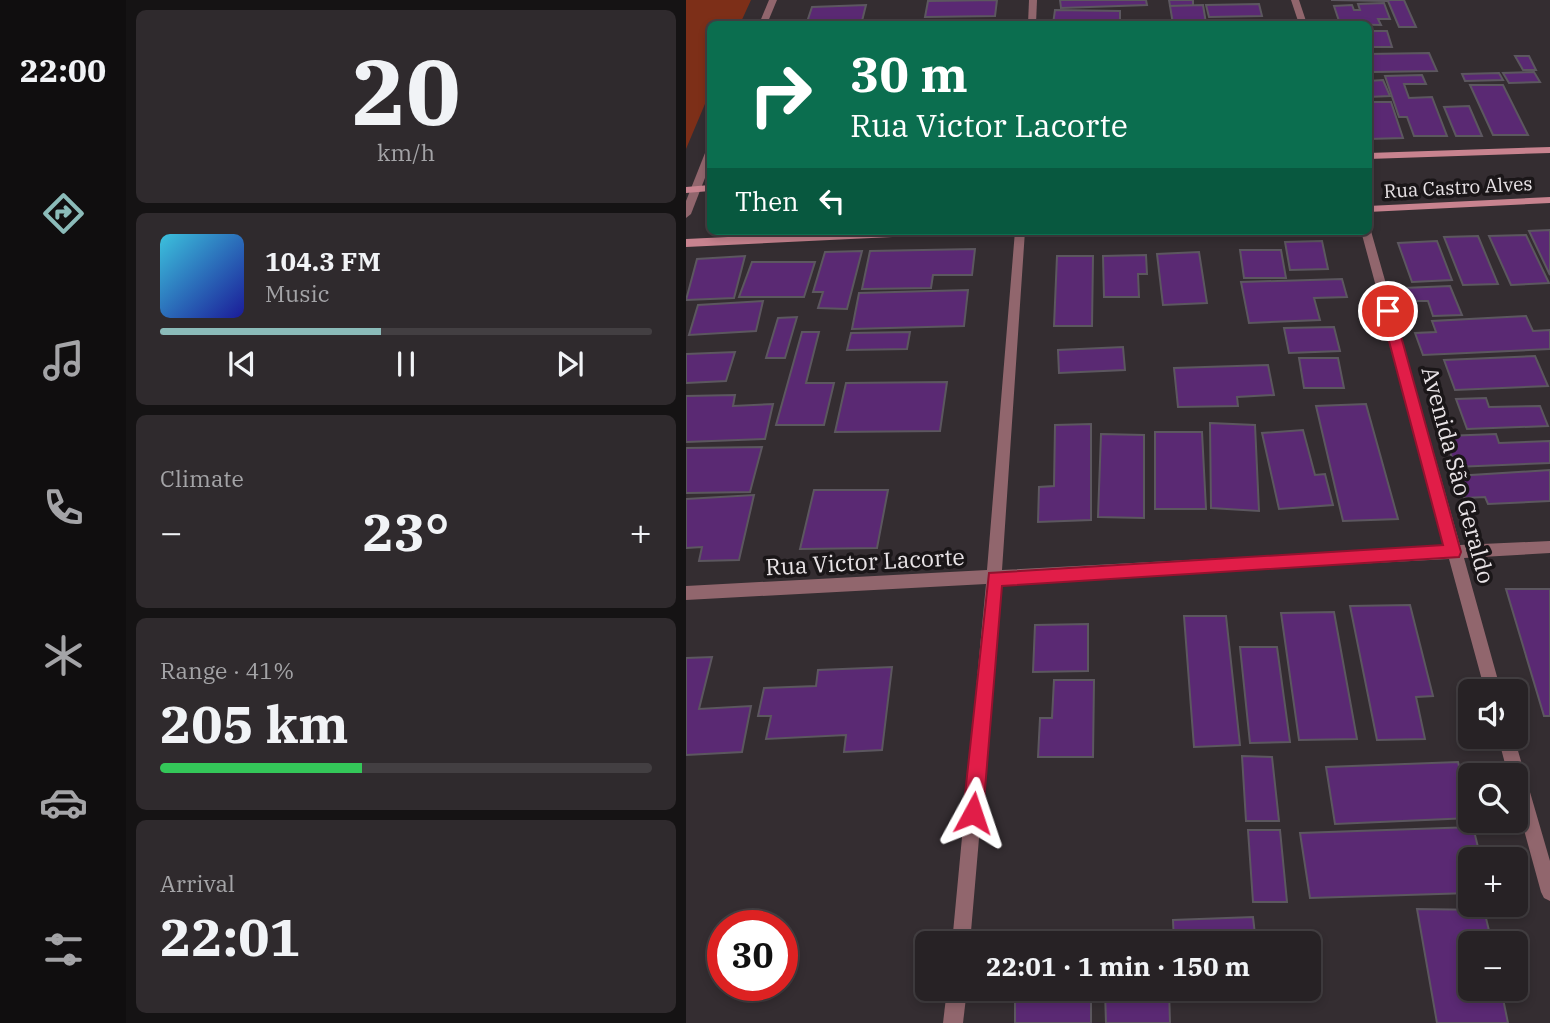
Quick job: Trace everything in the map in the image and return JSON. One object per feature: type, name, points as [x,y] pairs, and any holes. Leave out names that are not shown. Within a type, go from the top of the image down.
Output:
[{"type":"main road","name":"Rua Castro Alves","points":[[1372,156],[1550,150]]},
{"type":"main road","name":"Rua Castro Alves","points":[[1372,209],[1550,200]]},
{"type":"main road","points":[[686,243],[851,235]]},
{"type":"street","points":[[764,21],[773,0]]},
{"type":"street","points":[[1032,21],[1033,0]]},
{"type":"street","points":[[1296,0],[1302,21]]},
{"type":"street","points":[[686,214],[691,189],[707,159]]},
{"type":"street","points":[[962,931],[995,579],[1020,235]]},
{"type":"street","name":"Avenida São Geraldo","points":[[1367,235],[1490,679]]},
{"type":"street","name":"Rua Victor Lacorte","points":[[686,593],[1550,548]]},
{"type":"street","points":[[1509,749],[1550,892]]},
{"type":"street","points":[[953,1023],[956,1001]]},
{"type":"shaded area","points":[[686,0],[751,0],[741,21],[707,21],[707,99],[686,149]]},
{"type":"building","points":[[997,0],[995,16],[925,17],[928,1]]},
{"type":"building","points":[[1060,0],[1146,0],[1147,5],[1061,8]]},
{"type":"building","points":[[1169,0],[1193,0],[1193,6],[1170,6]]},
{"type":"building","points":[[1331,0],[1404,0],[1416,27],[1399,27],[1388,1]]},
{"type":"building","points":[[1384,3],[1390,19],[1378,19],[1381,25],[1372,25],[1372,21],[1339,21],[1334,6],[1352,5],[1354,10],[1360,10],[1358,4]]},
{"type":"building","points":[[1259,4],[1262,16],[1209,17],[1206,5]]},
{"type":"building","points":[[866,5],[862,21],[807,21],[812,7]]},
{"type":"building","points":[[1203,5],[1206,21],[1172,21],[1170,6]]},
{"type":"building","points":[[1055,10],[1120,11],[1120,21],[1053,21]]},
{"type":"building","points":[[1372,31],[1387,31],[1392,47],[1372,47]]},
{"type":"building","points":[[1429,53],[1437,71],[1372,72],[1372,54]]},
{"type":"building","points":[[1515,56],[1529,56],[1536,70],[1523,70]]},
{"type":"building","points":[[1534,72],[1540,82],[1509,83],[1503,73]]},
{"type":"building","points":[[1499,73],[1503,80],[1465,81],[1462,74]]},
{"type":"building","points":[[1422,75],[1426,84],[1404,84],[1409,98],[1432,97],[1447,136],[1414,136],[1407,117],[1399,117],[1385,76]]},
{"type":"building","points":[[1383,80],[1390,96],[1372,97],[1372,81]]},
{"type":"building","points":[[1470,85],[1503,85],[1528,135],[1493,135]]},
{"type":"building","points":[[1372,102],[1391,102],[1403,138],[1372,139]]},
{"type":"building","points":[[1469,106],[1482,136],[1456,136],[1444,107]]},
{"type":"building","points":[[1550,230],[1550,275],[1529,231]]},
{"type":"building","points":[[1526,235],[1549,283],[1511,285],[1489,236]]},
{"type":"building","points":[[1478,236],[1498,284],[1463,285],[1444,237]]},
{"type":"building","points":[[1322,241],[1328,269],[1290,270],[1285,242]]},
{"type":"building","points":[[1437,241],[1452,280],[1412,282],[1398,243]]},
{"type":"building","points":[[975,249],[972,275],[933,275],[931,288],[862,289],[870,251]]},
{"type":"building","points":[[1240,250],[1281,250],[1286,278],[1244,278]]},
{"type":"building","points":[[862,251],[847,309],[818,308],[823,292],[813,292],[825,252]]},
{"type":"building","points":[[1199,252],[1207,303],[1163,305],[1157,254]]},
{"type":"building","points":[[1146,255],[1147,274],[1138,274],[1139,297],[1104,297],[1103,256]]},
{"type":"building","points":[[745,256],[734,298],[686,300],[697,259]]},
{"type":"building","points":[[1057,256],[1093,256],[1092,326],[1054,326]]},
{"type":"building","points":[[752,262],[815,262],[804,297],[739,297]]},
{"type":"building","points":[[1342,279],[1347,297],[1314,298],[1320,320],[1249,323],[1241,282]]},
{"type":"building","points":[[1450,286],[1462,315],[1433,316],[1428,301],[1408,301],[1404,288]]},
{"type":"building","points":[[968,290],[964,326],[852,329],[859,293]]},
{"type":"building","points":[[763,301],[756,331],[689,335],[698,305]]},
{"type":"building","points":[[1526,316],[1533,331],[1550,330],[1550,349],[1423,355],[1415,333],[1436,332],[1432,321]]},
{"type":"building","points":[[797,317],[785,358],[766,358],[778,318]]},
{"type":"building","points":[[1334,327],[1340,351],[1289,353],[1284,328]]},
{"type":"building","points":[[802,332],[819,332],[806,383],[834,383],[824,425],[776,425]]},
{"type":"building","points":[[910,332],[907,349],[847,350],[851,333]]},
{"type":"building","points":[[1123,347],[1125,370],[1059,373],[1058,350]]},
{"type":"building","points":[[735,352],[726,381],[686,383],[686,354]]},
{"type":"building","points":[[1535,356],[1548,386],[1455,390],[1444,360]]},
{"type":"building","points":[[1299,358],[1338,358],[1344,388],[1304,388]]},
{"type":"building","points":[[1268,365],[1274,395],[1237,397],[1238,406],[1178,407],[1174,368]]},
{"type":"building","points":[[947,382],[940,431],[835,432],[846,383]]},
{"type":"building","points":[[735,395],[733,406],[773,404],[765,439],[686,442],[686,396]]},
{"type":"building","points":[[1486,398],[1489,407],[1540,406],[1548,426],[1467,429],[1456,399]]},
{"type":"building","points":[[1366,404],[1398,519],[1343,521],[1316,406]]},
{"type":"building","points":[[1210,423],[1255,425],[1259,511],[1211,508]]},
{"type":"building","points":[[1091,424],[1091,520],[1038,522],[1039,487],[1054,486],[1055,425]]},
{"type":"building","points":[[1303,430],[1315,475],[1325,474],[1333,505],[1279,509],[1262,433]]},
{"type":"building","points":[[1155,432],[1202,432],[1206,509],[1155,509]]},
{"type":"building","points":[[1101,434],[1144,435],[1144,518],[1098,517]]},
{"type":"building","points":[[1496,434],[1499,443],[1550,441],[1550,463],[1455,467],[1445,436]]},
{"type":"building","points":[[762,447],[750,492],[686,493],[686,448]]},
{"type":"building","points":[[1550,470],[1550,501],[1488,504],[1485,497],[1464,498],[1456,476]]},
{"type":"building","points":[[814,490],[888,490],[877,548],[800,549]]},
{"type":"building","points":[[754,495],[739,560],[699,561],[702,547],[686,548],[686,499]]},
{"type":"building","points":[[1506,589],[1550,589],[1550,716],[1544,716]]},
{"type":"building","points":[[1410,605],[1433,696],[1416,697],[1425,739],[1377,740],[1350,606]]},
{"type":"building","points":[[1334,612],[1357,739],[1299,740],[1281,613]]},
{"type":"building","points":[[1184,616],[1226,616],[1240,745],[1194,747]]},
{"type":"building","points":[[1088,624],[1088,671],[1033,672],[1035,625]]},
{"type":"building","points":[[1240,647],[1277,647],[1290,742],[1250,743]]},
{"type":"building","points":[[712,657],[699,709],[751,706],[742,752],[686,755],[686,658]]},
{"type":"building","points":[[892,667],[882,750],[844,752],[846,735],[766,739],[771,716],[758,716],[764,688],[816,686],[818,670]]},
{"type":"building","points":[[1054,680],[1094,680],[1093,757],[1038,757],[1040,718],[1052,718]]},
{"type":"building","points":[[1242,756],[1272,757],[1279,821],[1246,821]]},
{"type":"building","points":[[1458,762],[1458,819],[1335,824],[1326,767]]},
{"type":"building","points":[[1458,828],[1458,833],[1474,833],[1478,847],[1458,847],[1458,893],[1310,898],[1300,833]]},
{"type":"building","points":[[1248,830],[1280,830],[1287,902],[1253,902]]},
{"type":"building","points":[[1417,909],[1458,910],[1458,917],[1486,917],[1489,931],[1458,931],[1458,1001],[1503,1001],[1508,1023],[1437,1023]]},
{"type":"building","points":[[1253,917],[1255,931],[1173,931],[1173,920]]},
{"type":"building","points":[[1015,1001],[1091,1001],[1091,1023],[1015,1023]]},
{"type":"building","points":[[1105,1001],[1169,1001],[1170,1023],[1106,1023]]},
{"type":"route","points":[[973,813],[995,579],[1453,552],[1388,311]]}]
